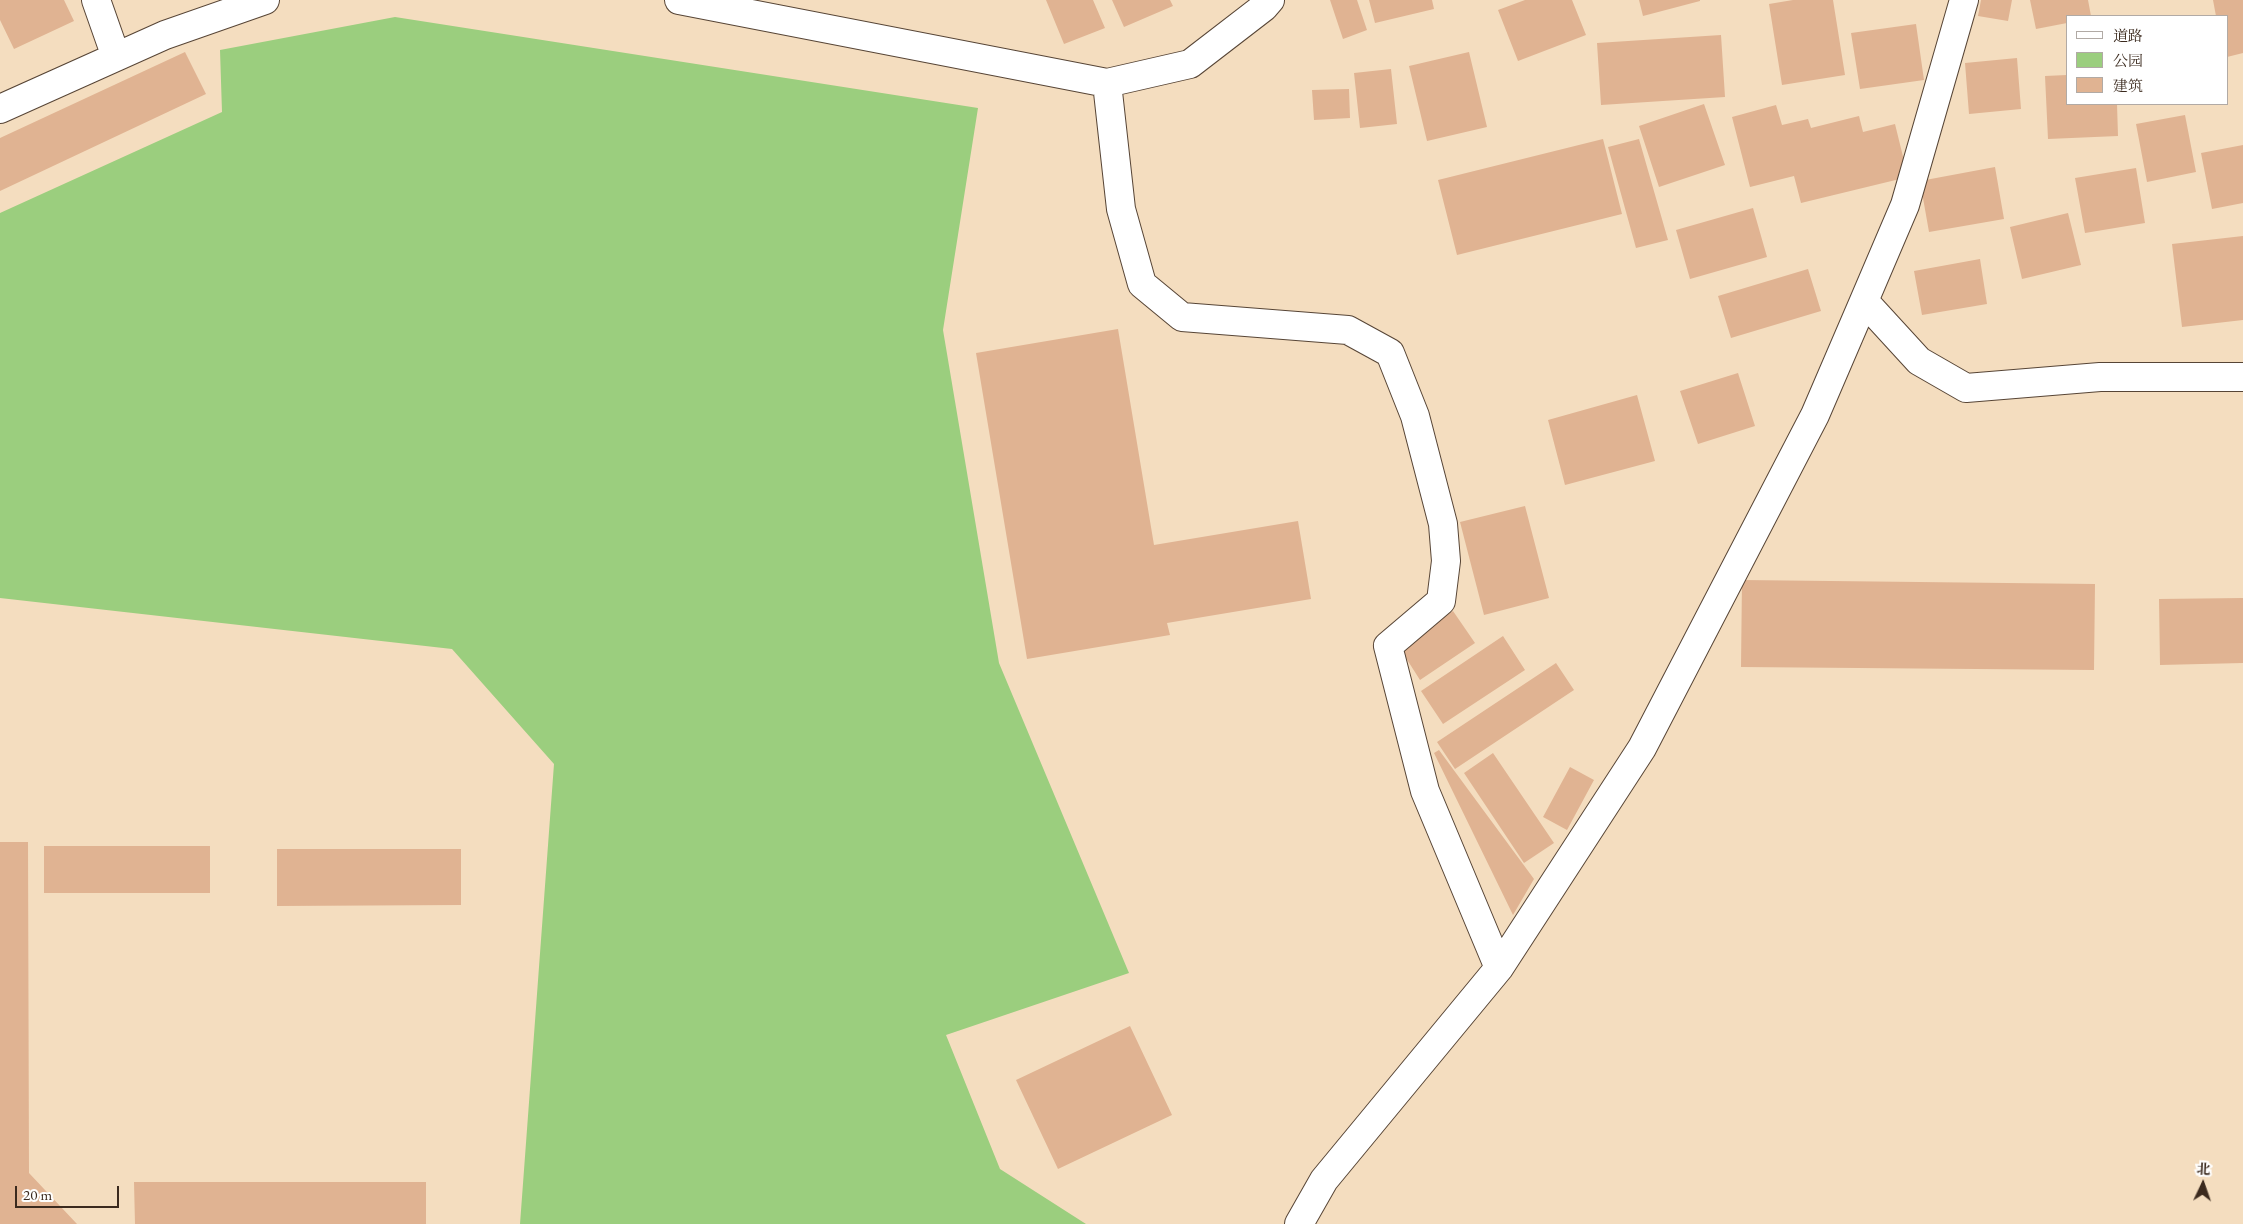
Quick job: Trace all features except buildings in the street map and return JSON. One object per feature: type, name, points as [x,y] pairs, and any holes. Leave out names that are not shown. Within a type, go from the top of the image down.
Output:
[{"type":"street","points":[[96,0],[116,57]]},
{"type":"street","points":[[0,109],[165,35],[265,0]]},
{"type":"street","points":[[679,0],[1108,83],[1190,64],[1264,7],[1270,0]]},
{"type":"street","points":[[1298,1224],[1324,1180],[1499,968],[1642,748],[1815,415],[1864,302],[1905,205],[1964,0]]},
{"type":"street","points":[[1108,83],[1121,209],[1142,284],[1182,317],[1348,330],[1390,353],[1415,416],[1443,524],[1446,561],[1441,601],[1388,646],[1424,791],[1499,968]]},
{"type":"street","points":[[1864,302],[1919,361],[1966,388],[2100,377],[2243,377]]},
{"type":"green space","points":[[395,17],[978,108],[943,330],[999,663],[1129,973],[946,1035],[1000,1169],[1086,1224],[520,1224],[554,764],[452,649],[0,598],[0,213],[222,112],[220,50]]}]
